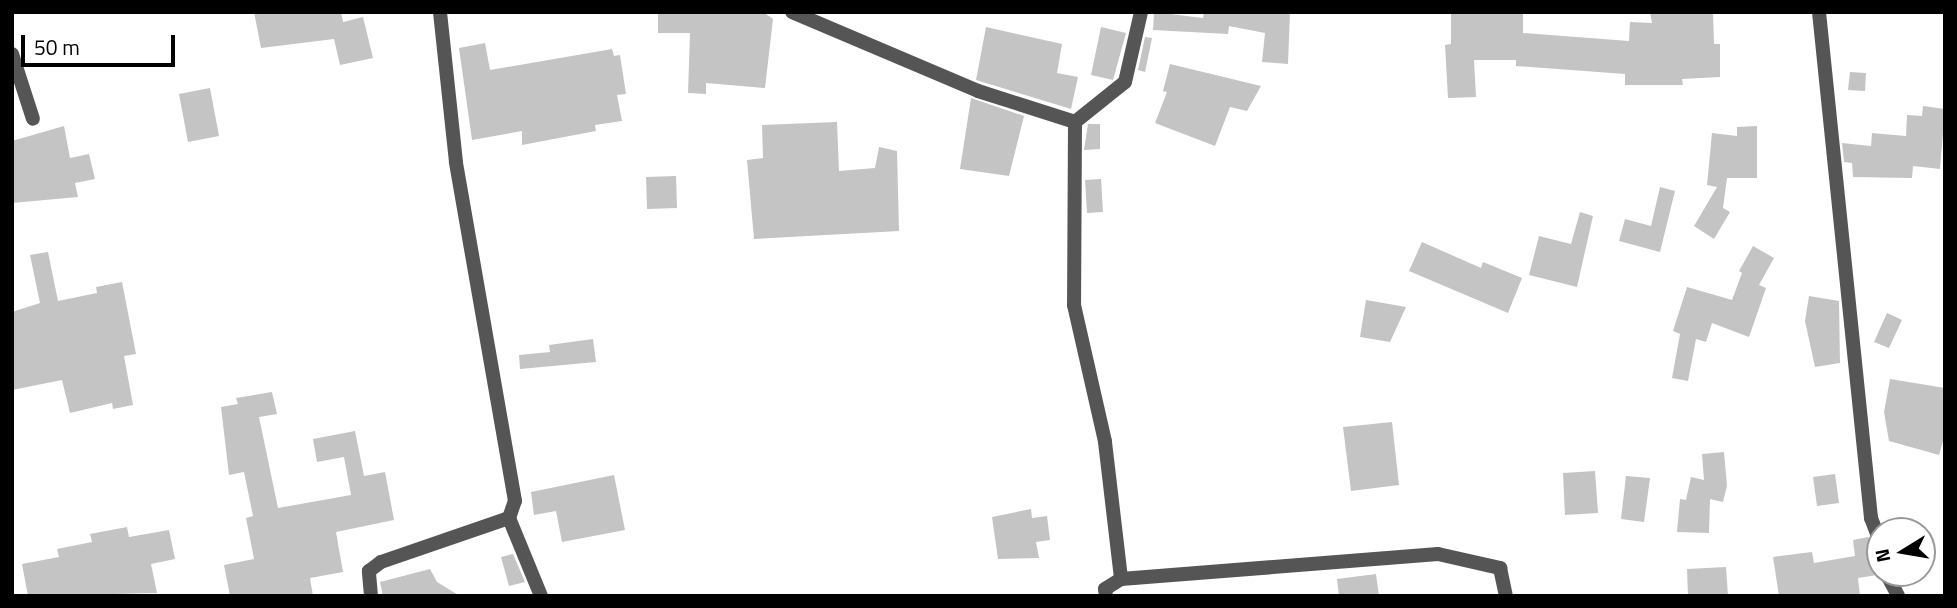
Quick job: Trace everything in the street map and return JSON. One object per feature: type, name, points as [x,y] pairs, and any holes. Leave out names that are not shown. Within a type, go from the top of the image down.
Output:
[{"type":"street","points":[[440,12],[456,162],[515,501],[509,518],[541,596]]},
{"type":"street","points":[[792,12],[978,91],[1075,122]]},
{"type":"street","points":[[1075,122],[1125,82],[1141,12]]},
{"type":"street","points":[[1819,12],[1871,517]]},
{"type":"street","points":[[12,54],[33,119]]},
{"type":"street","points":[[1075,122],[1074,305],[1105,442],[1121,579]]},
{"type":"street","points":[[371,596],[369,571],[382,562],[509,518]]},
{"type":"street","points":[[1106,596],[1105,589],[1121,579],[1438,554],[1500,568],[1506,596]]},
{"type":"building","points":[[254,12],[341,12],[343,22],[363,17],[373,58],[340,65],[334,39],[261,48]]},
{"type":"building","points":[[763,12],[773,19],[765,88],[706,83],[706,94],[688,93],[690,33],[658,33],[658,13]]},
{"type":"building","points":[[1154,12],[1203,18],[1204,12],[1290,12],[1288,64],[1262,62],[1265,33],[1229,26],[1228,34],[1153,30]]},
{"type":"building","points":[[1451,12],[1523,12],[1523,33],[1629,41],[1630,22],[1652,23],[1650,12],[1713,12],[1714,44],[1720,44],[1720,77],[1682,79],[1683,85],[1625,85],[1625,74],[1516,66],[1516,60],[1474,60],[1476,97],[1448,98],[1445,45],[1451,44]]},
{"type":"building","points":[[986,27],[1062,44],[1057,73],[1078,77],[1071,109],[976,80]]},
{"type":"building","points":[[1101,27],[1126,33],[1113,80],[1091,75]]},
{"type":"building","points":[[1145,37],[1152,38],[1145,72],[1138,70]]},
{"type":"building","points":[[485,43],[490,70],[612,49],[614,56],[620,55],[626,94],[617,95],[622,121],[595,125],[596,131],[522,145],[522,131],[472,140],[459,48]]},
{"type":"building","points":[[1170,64],[1261,86],[1247,111],[1230,107],[1215,146],[1155,123],[1167,92],[1163,91]]},
{"type":"building","points":[[1850,72],[1866,73],[1865,91],[1848,90]]},
{"type":"building","points":[[210,88],[219,136],[188,142],[179,94]]},
{"type":"building","points":[[971,98],[1024,116],[1009,176],[960,169]]},
{"type":"building","points":[[1923,106],[1945,109],[1940,169],[1913,166],[1912,178],[1853,177],[1852,163],[1844,162],[1842,143],[1871,146],[1872,133],[1906,136],[1907,115],[1922,116]]},
{"type":"building","points":[[837,122],[839,171],[875,168],[879,147],[897,151],[899,231],[754,239],[747,160],[763,158],[762,125]]},
{"type":"building","points":[[1088,124],[1100,124],[1100,149],[1084,150]]},
{"type":"building","points":[[64,126],[70,158],[89,154],[95,179],[75,183],[78,197],[12,203],[12,141]]},
{"type":"building","points":[[1757,126],[1757,178],[1727,178],[1723,208],[1730,212],[1714,239],[1694,226],[1717,187],[1707,185],[1712,133],[1737,136],[1737,127]]},
{"type":"building","points":[[676,176],[677,208],[647,209],[646,177]]},
{"type":"building","points":[[1101,179],[1103,212],[1087,213],[1085,180]]},
{"type":"building","points":[[1660,187],[1675,191],[1660,252],[1619,241],[1625,219],[1651,226]]},
{"type":"building","points":[[1580,212],[1593,216],[1577,287],[1529,275],[1539,236],[1571,244]]},
{"type":"building","points":[[1422,242],[1481,268],[1483,262],[1522,278],[1508,313],[1409,271]]},
{"type":"building","points":[[1753,246],[1774,258],[1759,285],[1766,288],[1749,337],[1712,323],[1706,342],[1696,339],[1688,381],[1672,378],[1680,334],[1673,331],[1687,287],[1732,300],[1742,273],[1739,271]]},
{"type":"building","points":[[48,252],[58,301],[97,293],[96,287],[122,282],[136,354],[124,356],[133,405],[113,409],[112,403],[70,413],[62,380],[12,390],[12,312],[40,303],[30,255]]},
{"type":"building","points":[[1809,296],[1839,301],[1840,363],[1815,367],[1805,321]]},
{"type":"building","points":[[1366,300],[1406,307],[1390,342],[1360,337]]},
{"type":"building","points":[[1887,313],[1902,320],[1889,348],[1874,342]]},
{"type":"building","points":[[593,339],[596,362],[520,369],[519,355],[550,352],[549,345]]},
{"type":"building","points":[[1890,379],[1945,388],[1945,434],[1939,455],[1889,441],[1884,412]]},
{"type":"building","points":[[272,392],[277,414],[259,417],[278,508],[351,495],[344,457],[317,462],[313,439],[355,431],[364,476],[385,472],[394,520],[336,532],[343,572],[310,578],[313,596],[230,596],[224,565],[254,559],[246,518],[253,516],[244,472],[229,475],[221,407],[238,404],[236,398]]},
{"type":"building","points":[[1392,422],[1399,485],[1351,491],[1343,427]]},
{"type":"building","points":[[1724,452],[1727,486],[1723,502],[1710,499],[1709,533],[1677,532],[1680,499],[1686,500],[1691,477],[1704,480],[1702,454]]},
{"type":"building","points":[[1595,471],[1598,513],[1565,515],[1563,473]]},
{"type":"building","points":[[1835,474],[1839,503],[1817,506],[1813,477]]},
{"type":"building","points":[[614,475],[625,530],[562,542],[556,511],[534,515],[531,492]]},
{"type":"building","points":[[1626,476],[1650,478],[1644,522],[1621,519]]},
{"type":"building","points":[[1031,509],[1032,518],[1047,516],[1050,540],[1036,542],[1039,558],[998,559],[992,517]]},
{"type":"building","points":[[127,527],[129,537],[169,530],[175,559],[151,564],[157,593],[28,596],[22,564],[59,557],[57,549],[92,542],[90,534]]},
{"type":"building","points":[[1866,537],[1866,577],[1858,578],[1860,596],[1779,596],[1773,557],[1812,552],[1814,563],[1855,556],[1853,540]]},
{"type":"building","points":[[513,554],[525,582],[509,586],[501,557]]},
{"type":"building","points":[[1726,567],[1728,596],[1688,596],[1687,569]]},
{"type":"building","points":[[430,569],[437,582],[460,596],[383,596],[380,582]]},
{"type":"building","points":[[1376,574],[1379,596],[1339,596],[1337,579]]}]
